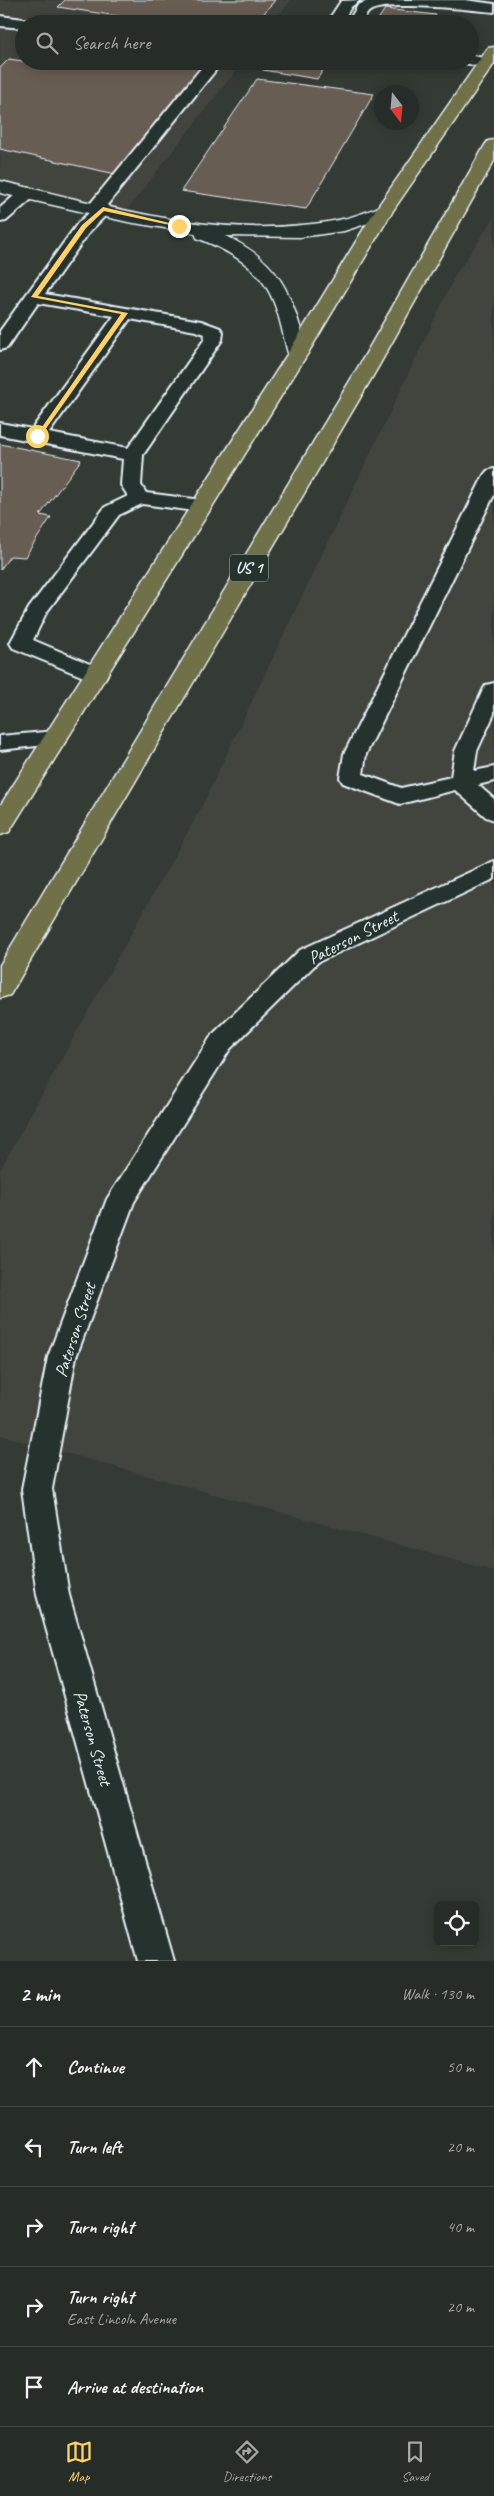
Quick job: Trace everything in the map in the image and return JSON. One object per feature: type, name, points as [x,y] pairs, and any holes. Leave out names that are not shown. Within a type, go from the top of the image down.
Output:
[{"type":"highway","points":[[0,826],[298,353],[383,212],[476,70]]},
{"type":"highway","name":"US 1","points":[[0,988],[362,378],[494,144]]},
{"type":"street","points":[[0,187],[179,226],[208,236],[239,252],[252,260],[272,281],[279,292],[298,353]]},
{"type":"street","points":[[179,226],[230,231],[284,231],[344,225],[383,212]]},
{"type":"lane","points":[[339,15],[346,4],[353,0]]},
{"type":"lane","points":[[359,15],[363,8],[376,3],[433,1],[494,8]]},
{"type":"lane","points":[[0,21],[15,23]]},
{"type":"lane","points":[[0,344],[84,227],[208,70]]},
{"type":"lane","points":[[0,217],[28,193]]},
{"type":"lane","points":[[34,297],[201,326],[214,332],[213,340],[132,455],[131,485],[139,498]]},
{"type":"lane","points":[[37,436],[125,313]]},
{"type":"lane","points":[[0,428],[132,455]]},
{"type":"lane","points":[[494,475],[355,754],[351,778],[400,796],[494,774]]},
{"type":"lane","points":[[96,675],[21,643],[36,612],[112,511],[139,498],[202,506]]},
{"type":"lane","points":[[461,783],[466,751],[494,690]]},
{"type":"lane","points":[[0,743],[56,738]]},
{"type":"lane","points":[[461,783],[494,812]]},
{"type":"lane","name":"Paterson Street","points":[[156,1961],[51,1585],[36,1489],[62,1357],[121,1199],[222,1042],[309,956],[494,869]]},
{"type":"shaded area","points":[[0,0],[291,0],[279,15],[15,15],[15,70],[236,70],[119,220],[0,193]]},
{"type":"shaded area","points":[[494,218],[494,1571],[0,1435],[0,1170],[201,808],[456,274]]},
{"type":"building","points":[[65,0],[275,0],[262,15],[111,15],[58,7]]},
{"type":"building","points":[[385,9],[436,15],[381,15]]},
{"type":"building","points":[[9,59],[15,60],[15,70],[199,70],[116,174],[0,149],[0,68]]},
{"type":"building","points":[[263,70],[323,70],[317,79]]},
{"type":"building","points":[[257,79],[374,94],[306,209],[181,191]]},
{"type":"building","points":[[0,444],[81,460],[40,515],[51,517],[25,557],[10,556],[0,570]]},
{"type":"route","points":[[37,436],[125,313],[34,297],[84,227],[103,209],[179,226]]}]
